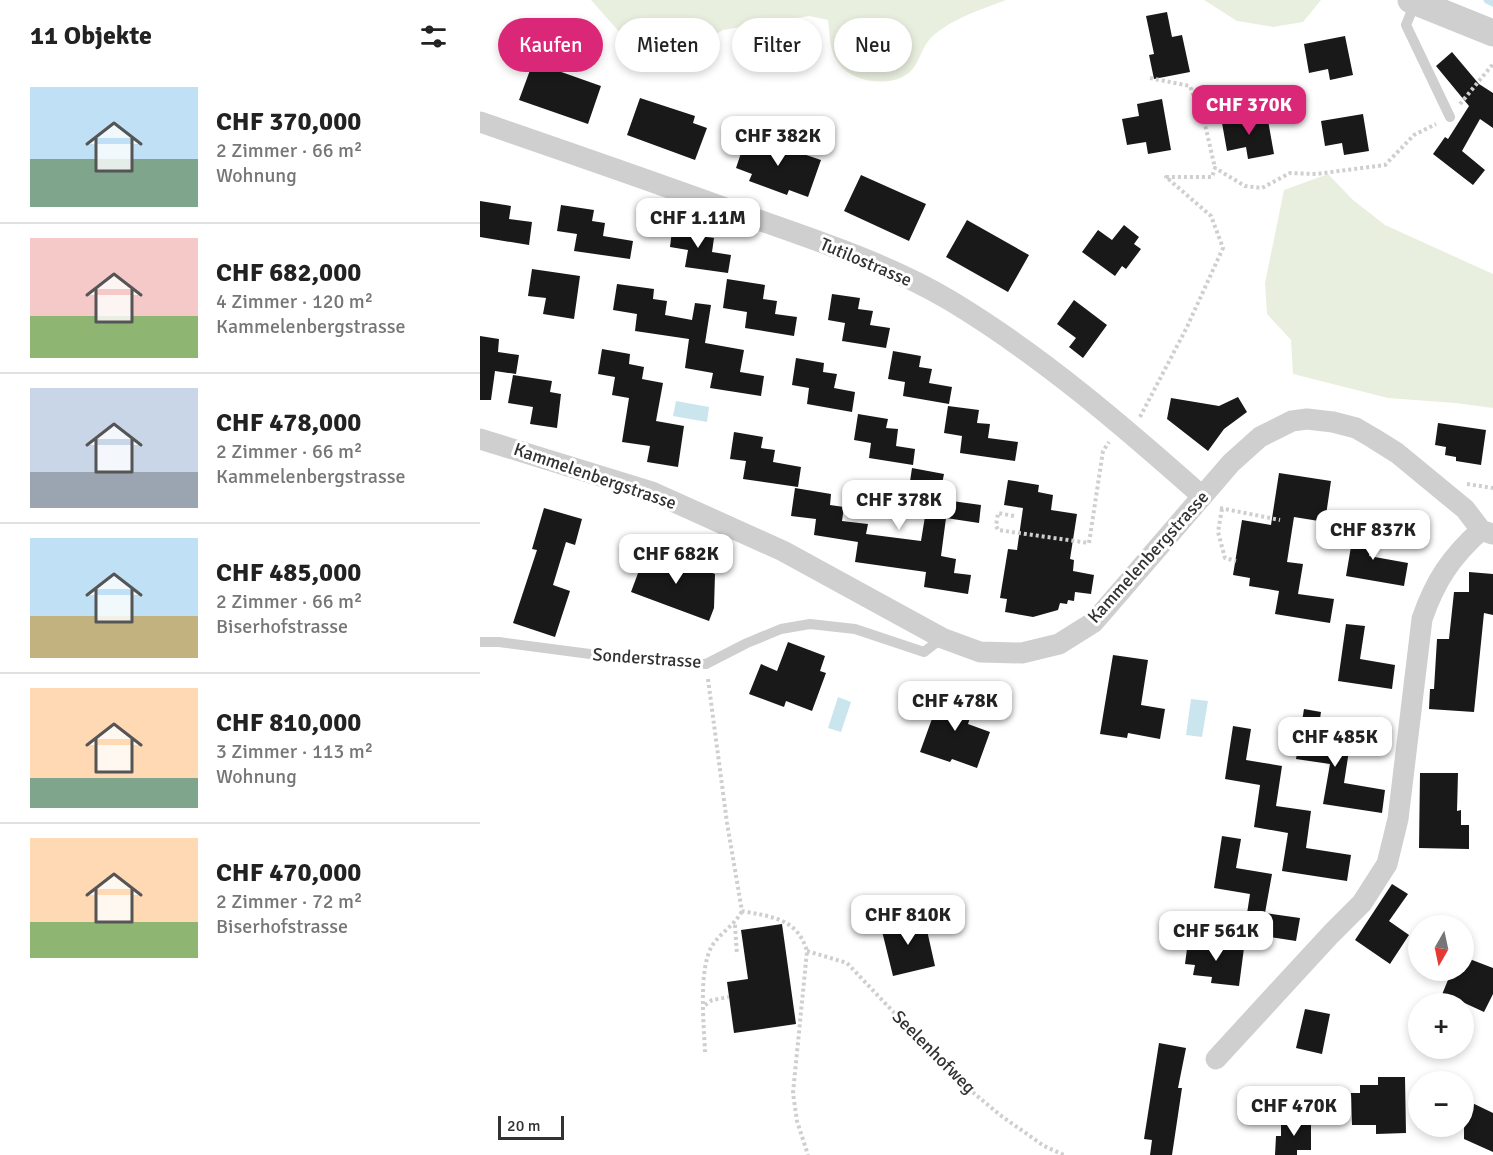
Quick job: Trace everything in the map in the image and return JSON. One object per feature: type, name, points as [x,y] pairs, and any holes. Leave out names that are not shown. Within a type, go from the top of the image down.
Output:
[{"type":"street","points":[[1413,1],[1493,33]]},
{"type":"street","name":"Tutilostrasse","points":[[480,122],[811,239],[890,270],[950,301],[1030,354],[1130,432],[1208,500]]},
{"type":"street","name":"Kammelenbergstrasse","points":[[480,439],[652,492],[783,551],[942,638],[980,652],[1022,653],[1059,644],[1094,622],[1208,500],[1231,463],[1260,437],[1292,422],[1307,419],[1356,428],[1397,453],[1465,509],[1487,532]]},
{"type":"street","points":[[1216,1059],[1362,903],[1387,864],[1398,819],[1422,619],[1431,591],[1450,562],[1487,532]]},
{"type":"lane","points":[[1413,1],[1406,25],[1450,117]]},
{"type":"lane","name":"Sonderstrasse","points":[[480,642],[499,642],[628,660],[706,664],[747,642],[781,629],[810,624],[855,629],[924,652],[942,638]]},
{"type":"path","points":[[1215,168],[1245,186],[1262,188],[1290,173],[1316,174],[1385,165],[1414,135],[1450,117],[1493,64]]},
{"type":"path","points":[[1138,420],[1187,327],[1223,248],[1211,216],[1166,177],[1212,177],[1215,168],[1206,129],[1190,86],[1150,78]]},
{"type":"path","points":[[1014,516],[998,513],[996,526],[998,530],[1089,543],[1103,451],[1112,438]]},
{"type":"path","points":[[1464,490],[1468,483],[1493,488]]},
{"type":"path","points":[[1208,500],[1222,509],[1280,520]]},
{"type":"path","points":[[1222,509],[1218,532],[1225,558],[1236,561]]},
{"type":"path","points":[[705,1052],[706,967],[711,947],[735,924],[742,911],[727,823],[706,664]]},
{"type":"path","points":[[742,911],[781,919],[802,937],[807,951],[793,1093],[797,1121],[808,1155]]},
{"type":"path","points":[[735,924],[737,955]]},
{"type":"path","name":"Seelenhofweg","points":[[807,951],[847,963],[957,1078],[1000,1115],[1044,1146],[1064,1155]]},
{"type":"path","points":[[704,1006],[712,1000],[729,997]]},
{"type":"green space","points":[[591,0],[1006,0],[965,16],[936,33],[929,40],[912,70],[912,18],[834,18],[834,54],[828,20],[809,16],[732,18],[732,29],[720,32],[720,18],[615,18],[615,27]]},
{"type":"green space","points":[[1204,0],[1321,0],[1303,22],[1273,27],[1237,21]]},
{"type":"green space","points":[[848,72],[910,72],[902,77],[883,82],[853,76]]},
{"type":"green space","points":[[1328,174],[1353,200],[1385,225],[1493,274],[1493,408],[1388,398],[1293,374],[1291,340],[1267,314],[1265,283],[1284,190]]},
{"type":"water","points":[[676,401],[709,407],[707,422],[673,416]]},
{"type":"water","points":[[838,697],[851,702],[841,732],[828,728]]},
{"type":"water","points":[[1191,699],[1208,701],[1202,737],[1186,735]]},
{"type":"building","points":[[1167,12],[1172,37],[1182,35],[1190,72],[1154,79],[1149,55],[1154,54],[1146,16]]},
{"type":"building","points":[[1345,36],[1353,75],[1330,80],[1328,69],[1309,73],[1304,44]]},
{"type":"building","points":[[1452,52],[1479,84],[1493,93],[1493,128],[1480,119],[1462,151],[1485,170],[1473,185],[1433,154],[1445,137],[1448,139],[1469,106],[1436,66]]},
{"type":"building","points":[[529,72],[561,72],[601,86],[588,124],[519,100]]},
{"type":"building","points":[[640,98],[695,116],[693,123],[707,128],[695,160],[627,135]]},
{"type":"building","points":[[1162,99],[1171,150],[1148,154],[1146,142],[1127,145],[1122,119],[1139,116],[1137,104]]},
{"type":"building","points":[[1363,114],[1369,151],[1344,155],[1342,143],[1325,146],[1321,121]]},
{"type":"building","points":[[1267,115],[1274,154],[1248,159],[1246,147],[1227,151],[1222,123]]},
{"type":"building","points":[[747,135],[821,160],[808,197],[789,190],[787,195],[749,181],[752,174],[736,168]]},
{"type":"building","points":[[861,175],[926,204],[909,241],[844,211]]},
{"type":"building","points":[[480,201],[511,206],[509,219],[532,222],[529,245],[480,237]]},
{"type":"building","points":[[561,205],[594,210],[592,221],[605,223],[603,236],[633,241],[630,259],[574,251],[577,234],[557,231]]},
{"type":"building","points":[[967,220],[1029,255],[1008,292],[946,257]]},
{"type":"building","points":[[673,222],[701,226],[700,236],[714,238],[712,252],[731,255],[728,273],[685,267],[688,250],[670,247]]},
{"type":"building","points":[[1124,225],[1139,237],[1134,244],[1141,249],[1126,269],[1122,266],[1115,276],[1082,252],[1098,230],[1112,240]]},
{"type":"building","points":[[532,269],[580,276],[574,319],[543,314],[546,298],[528,296]]},
{"type":"building","points":[[727,279],[765,285],[763,299],[777,301],[775,314],[797,317],[794,336],[745,328],[747,312],[723,308]]},
{"type":"building","points":[[617,284],[654,289],[653,299],[667,301],[665,315],[692,320],[695,303],[711,305],[705,343],[744,350],[740,372],[764,376],[761,396],[710,388],[713,373],[685,368],[689,339],[635,331],[637,314],[613,310]]},
{"type":"building","points":[[832,294],[860,298],[858,309],[873,311],[870,325],[890,328],[886,348],[842,341],[845,323],[828,320]]},
{"type":"building","points":[[1074,300],[1107,325],[1083,358],[1069,347],[1076,338],[1057,324]]},
{"type":"building","points":[[480,336],[499,339],[498,352],[519,355],[516,374],[495,371],[491,400],[480,400]]},
{"type":"building","points":[[602,349],[630,354],[629,364],[644,367],[642,379],[663,383],[656,421],[684,426],[678,467],[647,462],[650,446],[622,442],[629,398],[612,395],[615,377],[598,374]]},
{"type":"building","points":[[893,351],[921,356],[919,367],[932,369],[929,383],[952,387],[949,404],[903,396],[905,382],[888,379]]},
{"type":"building","points":[[796,358],[824,363],[823,372],[837,374],[834,388],[855,392],[852,412],[807,404],[809,388],[792,385]]},
{"type":"building","points":[[513,375],[552,381],[550,392],[561,394],[557,428],[530,424],[533,407],[508,403]]},
{"type":"building","points":[[1238,397],[1247,412],[1224,429],[1208,451],[1167,419],[1171,398],[1219,406]]},
{"type":"building","points":[[948,406],[979,410],[977,423],[990,424],[988,438],[1018,442],[1015,461],[960,453],[962,436],[944,433]]},
{"type":"building","points":[[858,414],[888,419],[886,428],[898,429],[896,446],[915,449],[913,465],[869,458],[871,443],[854,440]]},
{"type":"building","points":[[1438,423],[1486,430],[1481,465],[1456,461],[1456,457],[1445,455],[1446,447],[1435,445]]},
{"type":"building","points":[[734,432],[763,437],[761,448],[775,450],[773,462],[801,467],[798,487],[743,479],[746,461],[730,459]]},
{"type":"building","points":[[912,468],[944,474],[942,484],[954,486],[952,501],[981,505],[979,523],[946,518],[941,556],[956,559],[954,573],[971,575],[968,594],[924,587],[926,572],[855,562],[858,542],[814,535],[816,519],[791,516],[795,488],[831,494],[830,505],[844,507],[842,521],[868,524],[866,534],[921,541],[928,498],[908,495]]},
{"type":"building","points":[[1279,473],[1331,481],[1325,522],[1294,517],[1287,562],[1303,564],[1298,594],[1334,599],[1330,623],[1275,614],[1279,591],[1249,586],[1250,578],[1233,575],[1242,520],[1271,525]]},
{"type":"building","points":[[1008,480],[1039,485],[1038,492],[1053,495],[1051,510],[1077,514],[1070,559],[1074,560],[1073,571],[1094,575],[1091,594],[1075,592],[1074,601],[1068,600],[1067,604],[1060,603],[1058,610],[1033,617],[1005,612],[1007,599],[1000,598],[1008,549],[1017,550],[1023,508],[1004,505]]},
{"type":"building","points":[[544,508],[582,519],[575,545],[566,542],[553,585],[570,591],[555,637],[513,623],[537,550],[532,549]]},
{"type":"building","points":[[1355,523],[1374,527],[1369,556],[1408,563],[1404,586],[1346,576]]},
{"type":"building","points":[[647,549],[715,574],[714,608],[709,621],[631,592]]},
{"type":"building","points":[[1469,572],[1493,574],[1493,615],[1484,613],[1474,712],[1429,709],[1430,689],[1434,689],[1437,639],[1449,639],[1454,592],[1469,592]]},
{"type":"building","points":[[1346,624],[1365,626],[1360,659],[1395,665],[1392,689],[1338,681]]},
{"type":"building","points":[[788,642],[825,656],[820,671],[826,673],[812,711],[786,701],[784,707],[749,694],[761,664],[777,671]]},
{"type":"building","points":[[1113,655],[1148,660],[1141,705],[1165,709],[1160,739],[1128,733],[1127,738],[1100,734]]},
{"type":"building","points":[[942,691],[975,702],[968,724],[990,732],[977,768],[952,759],[950,762],[920,752]]},
{"type":"building","points":[[1304,709],[1321,712],[1317,739],[1350,744],[1344,783],[1385,790],[1382,813],[1323,804],[1330,764],[1296,759]]},
{"type":"building","points":[[1233,726],[1251,729],[1246,760],[1282,766],[1276,806],[1311,811],[1306,848],[1351,855],[1347,881],[1282,871],[1288,833],[1254,827],[1260,785],[1225,779]]},
{"type":"building","points":[[1420,773],[1458,773],[1457,811],[1461,810],[1461,825],[1469,825],[1469,849],[1419,848]]},
{"type":"building","points":[[1222,836],[1241,839],[1236,868],[1272,874],[1265,913],[1300,918],[1296,941],[1244,933],[1250,894],[1214,888]]},
{"type":"building","points":[[1392,884],[1408,894],[1389,921],[1408,934],[1390,964],[1355,940]]},
{"type":"building","points":[[924,917],[935,966],[893,976],[881,927]]},
{"type":"building","points":[[782,924],[796,1024],[734,1033],[727,982],[748,979],[741,930]]},
{"type":"building","points":[[1188,941],[1244,948],[1239,986],[1211,983],[1212,977],[1193,975],[1195,965],[1185,964]]},
{"type":"building","points":[[1474,961],[1493,968],[1493,994],[1484,1012],[1474,1007],[1474,993],[1443,993],[1448,981],[1474,981]]},
{"type":"building","points":[[1305,1009],[1330,1014],[1322,1054],[1296,1048]]},
{"type":"building","points":[[1159,1043],[1186,1048],[1178,1088],[1182,1088],[1172,1155],[1150,1155],[1152,1140],[1144,1139]]},
{"type":"building","points":[[1378,1077],[1405,1077],[1406,1133],[1376,1134],[1376,1125],[1352,1125],[1351,1093],[1360,1093],[1360,1085],[1378,1085]]},
{"type":"building","points":[[1474,1104],[1493,1113],[1493,1152],[1464,1137],[1474,1137]]},
{"type":"building","points":[[1281,1119],[1311,1119],[1311,1150],[1297,1150],[1297,1155],[1275,1155],[1276,1136],[1281,1136]]},
{"type":"waterway","points":[[1487,0],[1493,3]]}]
